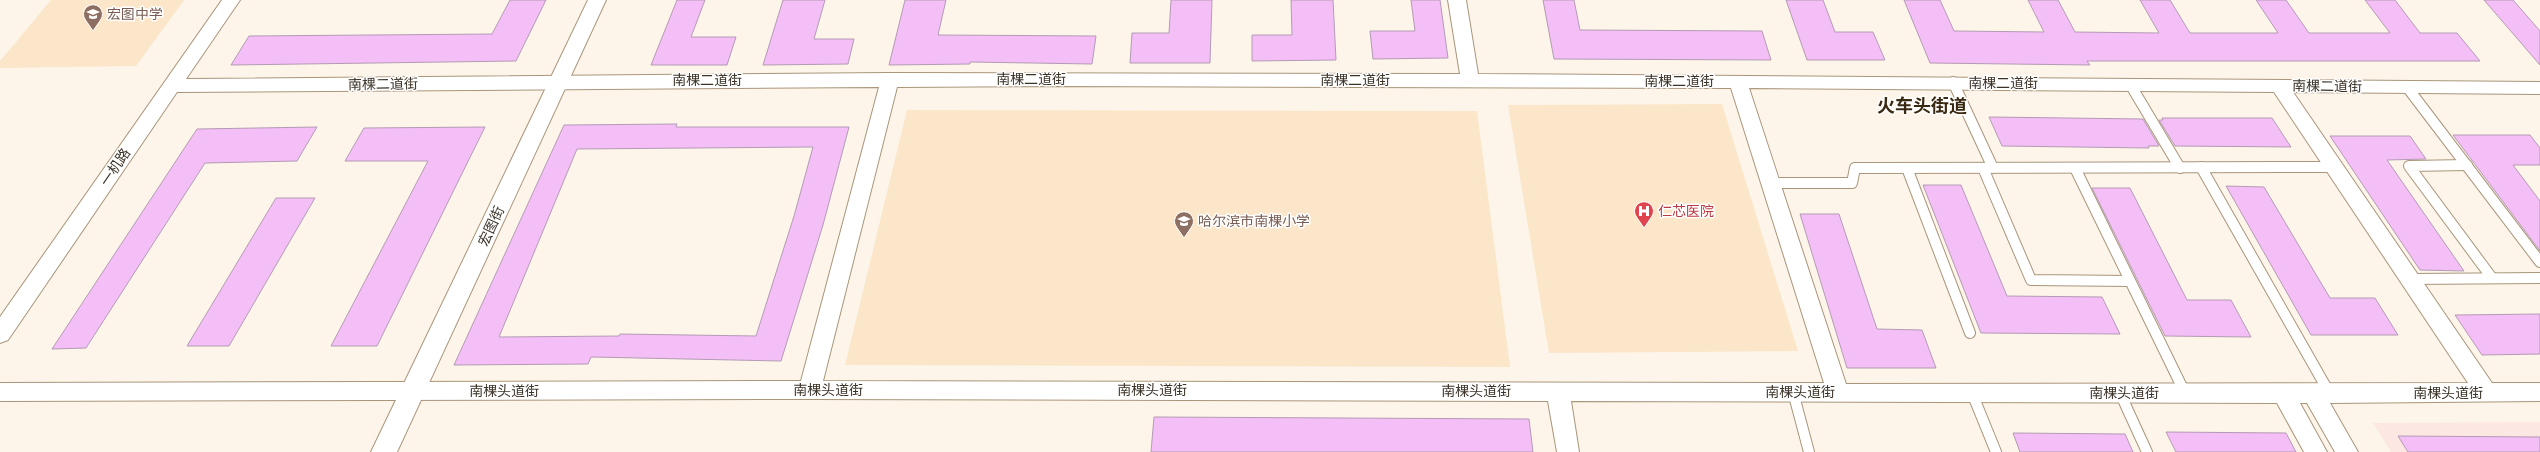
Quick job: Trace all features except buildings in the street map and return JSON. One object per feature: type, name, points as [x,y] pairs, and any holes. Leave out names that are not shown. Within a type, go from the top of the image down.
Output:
[{"type":"street","name":"一机路","points":[[0,334],[170,86],[231,0]]},
{"type":"street","name":"宏图街","points":[[384,452],[597,0]]},
{"type":"street","points":[[1457,0],[1470,81]]},
{"type":"street","name":"南棵二道街","points":[[170,86],[559,81],[890,79],[1953,82],[2540,88]]},
{"type":"street","points":[[810,390],[890,79]]},
{"type":"street","points":[[1738,82],[1838,392]]},
{"type":"street","points":[[2279,86],[2486,392]]},
{"type":"street","name":"南棵头道街","points":[[0,392],[810,390],[2283,394],[2540,392]]},
{"type":"street","points":[[1558,392],[1568,452]]},
{"type":"street","points":[[2283,394],[2316,452]]},
{"type":"street","points":[[2322,394],[2347,452]]},
{"type":"lane","points":[[1953,82],[2031,280],[2130,281]]},
{"type":"lane","points":[[2130,84],[2180,168]]},
{"type":"lane","points":[[2408,87],[2540,262]]},
{"type":"lane","points":[[2466,165],[2409,166],[2492,278]]},
{"type":"lane","points":[[1771,183],[1852,183],[1855,168],[2334,167]]},
{"type":"lane","points":[[1907,168],[1970,333]]},
{"type":"lane","points":[[2075,168],[2184,393]]},
{"type":"lane","points":[[2202,168],[2322,394]]},
{"type":"lane","points":[[2410,279],[2540,278]]},
{"type":"lane","points":[[1793,392],[1809,452]]},
{"type":"lane","points":[[1972,393],[1996,452]]},
{"type":"lane","points":[[2120,393],[2147,452]]},
{"type":"shaded area","name":"宏图中学","points":[[51,0],[184,0],[136,66],[0,68],[0,61]]},
{"type":"shaded area","name":"仁芯医院","points":[[1722,104],[1798,351],[1549,353],[1508,105]]},
{"type":"shaded area","name":"哈尔滨市南棵小学","points":[[907,110],[1477,111],[1510,367],[845,365]]},
{"type":"shaded area","points":[[2540,422],[2540,452],[2391,452],[2373,423]]},
{"type":"place","name":"宏图中学","points":[[93,31]]},
{"type":"place","name":"仁芯医院","points":[[1644,228]]},
{"type":"place","name":"哈尔滨市南棵小学","points":[[1184,238]]},
{"type":"district","name":"火车头街道","points":[[1922,106]]}]
